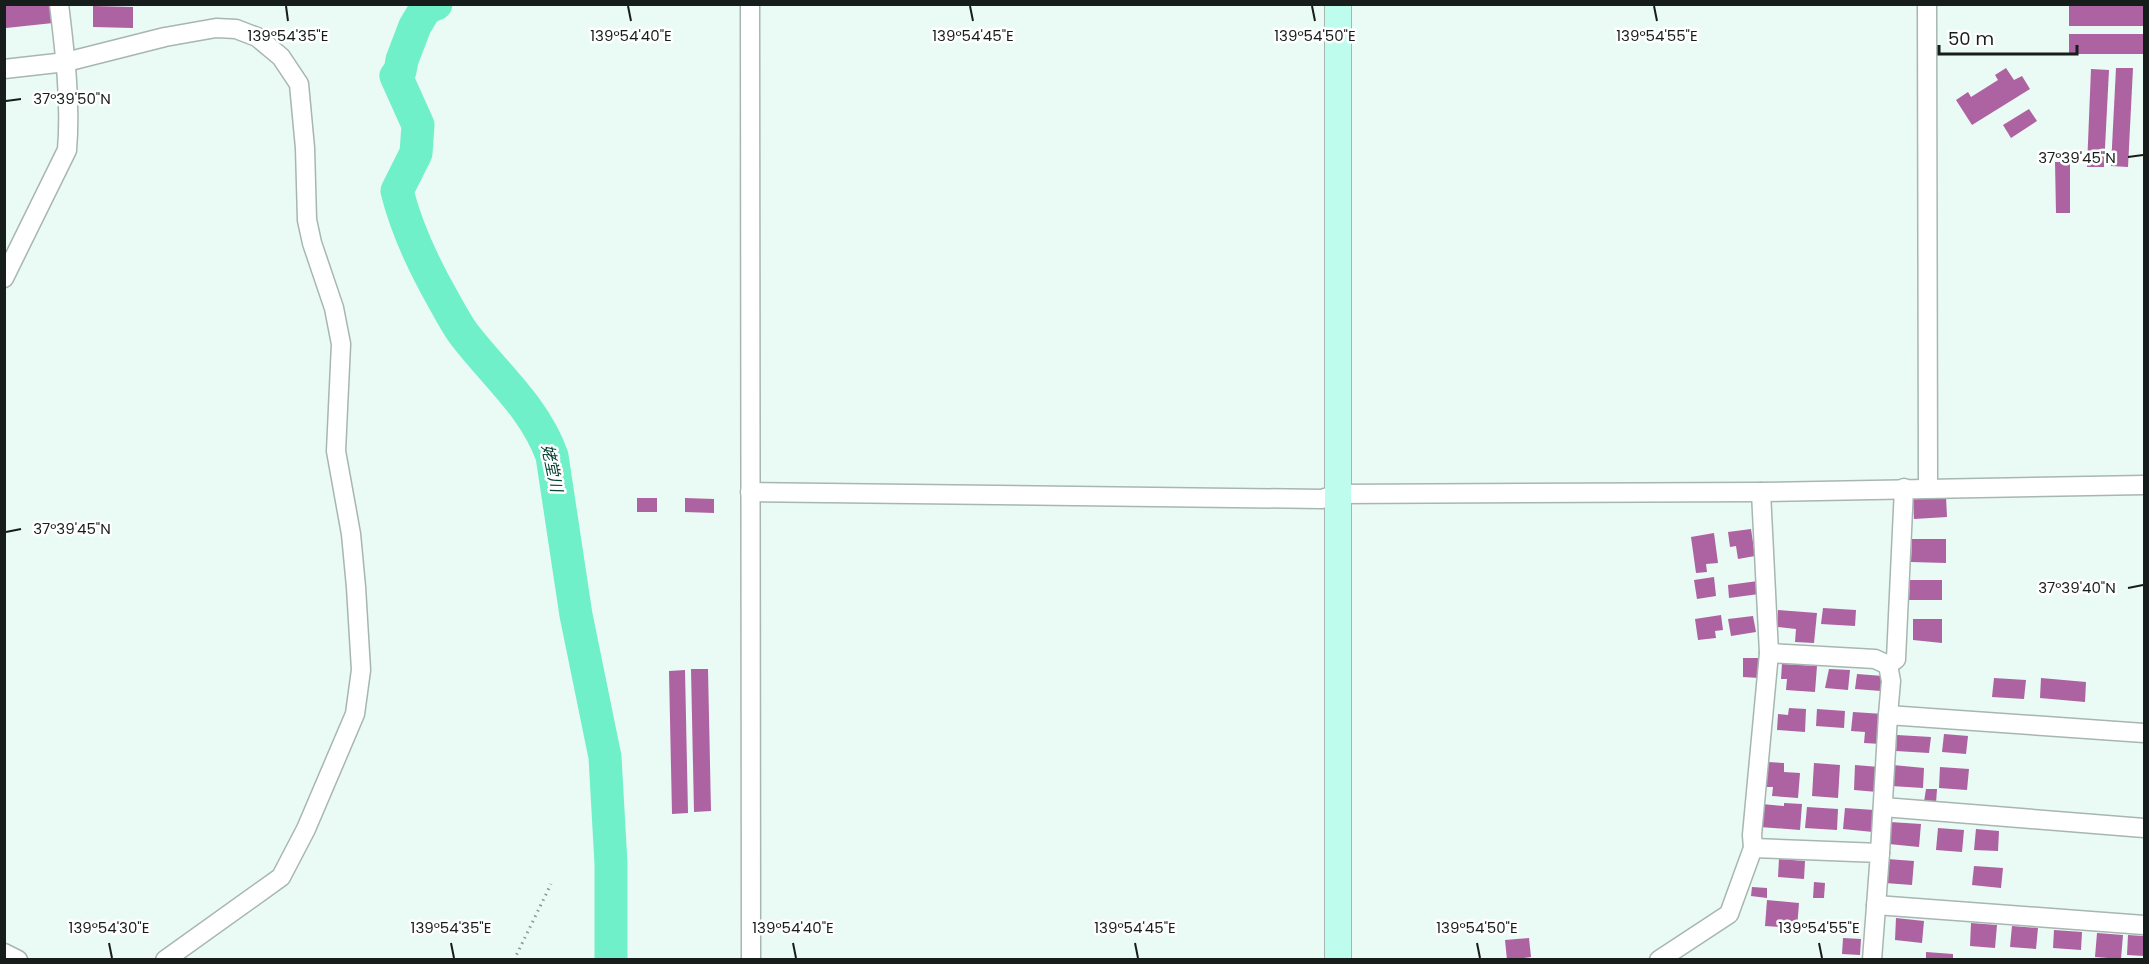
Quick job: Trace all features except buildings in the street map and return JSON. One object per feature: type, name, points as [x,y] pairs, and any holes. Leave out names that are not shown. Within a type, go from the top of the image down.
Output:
[{"type":"street","points":[[4,278],[67,150],[69,128],[66,62],[59,4]]},
{"type":"street","points":[[750,4],[751,960]]},
{"type":"street","points":[[1338,4],[1338,960]]},
{"type":"street","points":[[1927,4],[1928,488]]},
{"type":"street","points":[[4,69],[66,62],[165,37],[216,28],[236,29],[256,37],[282,57],[299,84],[306,158],[307,220],[312,243],[334,308],[340,344],[336,451],[351,534],[356,587],[361,670],[355,714],[306,829],[281,877],[165,960]]},
{"type":"street","points":[[750,492],[1322,499],[1337,494],[1761,492],[2145,485]]},
{"type":"street","points":[[1888,665],[1896,659],[1904,488]]},
{"type":"street","points":[[1659,960],[1729,915],[1753,848],[1752,836],[1769,653],[1761,492]]},
{"type":"street","points":[[1769,653],[1875,658],[1888,665]]},
{"type":"street","points":[[1872,960],[1891,681],[1888,665]]},
{"type":"street","points":[[1888,715],[2145,733]]},
{"type":"street","points":[[1883,807],[2145,828]]},
{"type":"street","points":[[1753,848],[1880,854]]},
{"type":"street","points":[[1876,905],[2145,925]]},
{"type":"street","points":[[4,953],[18,960]]},
{"type":"path","points":[[514,960],[551,884]]},
{"type":"waterway","name":"姥堂川","points":[[436,4],[426,8],[415,26],[400,71],[396,76],[418,125],[416,153],[397,191],[417,248],[453,317],[463,333],[535,421],[552,456],[576,615],[605,757],[611,864],[611,960]]}]
